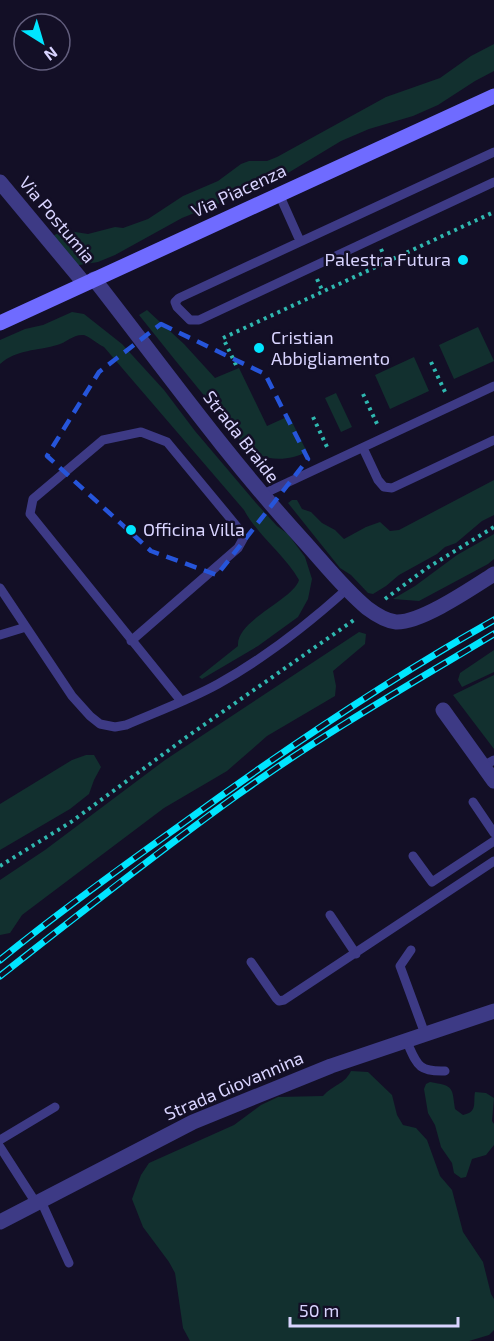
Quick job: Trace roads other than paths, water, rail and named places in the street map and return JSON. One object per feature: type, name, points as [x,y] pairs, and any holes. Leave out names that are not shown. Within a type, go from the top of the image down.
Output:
[{"type":"main road","name":"Via Piacenza","points":[[0,323],[494,96]]},
{"type":"street","name":"Via Postumia","points":[[0,182],[89,281]]},
{"type":"street","name":"Strada Braide","points":[[89,281],[261,495],[369,610],[396,622],[412,619],[452,600],[494,574]]},
{"type":"street","points":[[443,710],[489,763],[494,782]]},
{"type":"street","name":"Strada Giovannina","points":[[0,1221],[193,1122],[331,1066],[494,1011]]},
{"type":"lane","points":[[494,152],[179,298],[175,302],[190,320],[199,320],[494,182]]},
{"type":"lane","points":[[279,194],[300,242]]},
{"type":"lane","points":[[261,495],[494,386]]},
{"type":"lane","points":[[131,640],[238,548],[243,539],[239,529],[167,442],[141,432],[103,440],[33,499],[30,514],[131,640],[181,701]]},
{"type":"lane","points":[[363,448],[378,480],[384,487],[392,488],[494,440]]},
{"type":"lane","points":[[0,588],[72,696],[100,724],[115,727],[126,725],[181,701],[217,684],[256,661],[292,636],[347,589]]},
{"type":"lane","points":[[0,635],[26,627]]},
{"type":"lane","points":[[473,802],[494,833]]},
{"type":"lane","points":[[414,856],[432,882],[494,841]]},
{"type":"lane","points":[[251,962],[279,1001],[284,1000],[494,861]]},
{"type":"lane","points":[[330,915],[356,954]]},
{"type":"lane","points":[[411,950],[400,966],[425,1034]]},
{"type":"lane","points":[[406,1040],[417,1064],[430,1071],[445,1071]]},
{"type":"lane","points":[[0,1140],[55,1107]]},
{"type":"lane","points":[[0,1147],[38,1202],[69,1263]]},
{"type":"railway","points":[[0,960],[90,890],[258,770],[374,692],[494,620]]},
{"type":"railway","points":[[0,976],[146,862],[267,774],[363,712],[494,634]]},
{"type":"place","name":"Palestra Futura","points":[[463,260]]},
{"type":"place","name":"Cristian Abbigliamento","points":[[259,348]]},
{"type":"place","name":"Officina Villa","points":[[131,530]]}]
